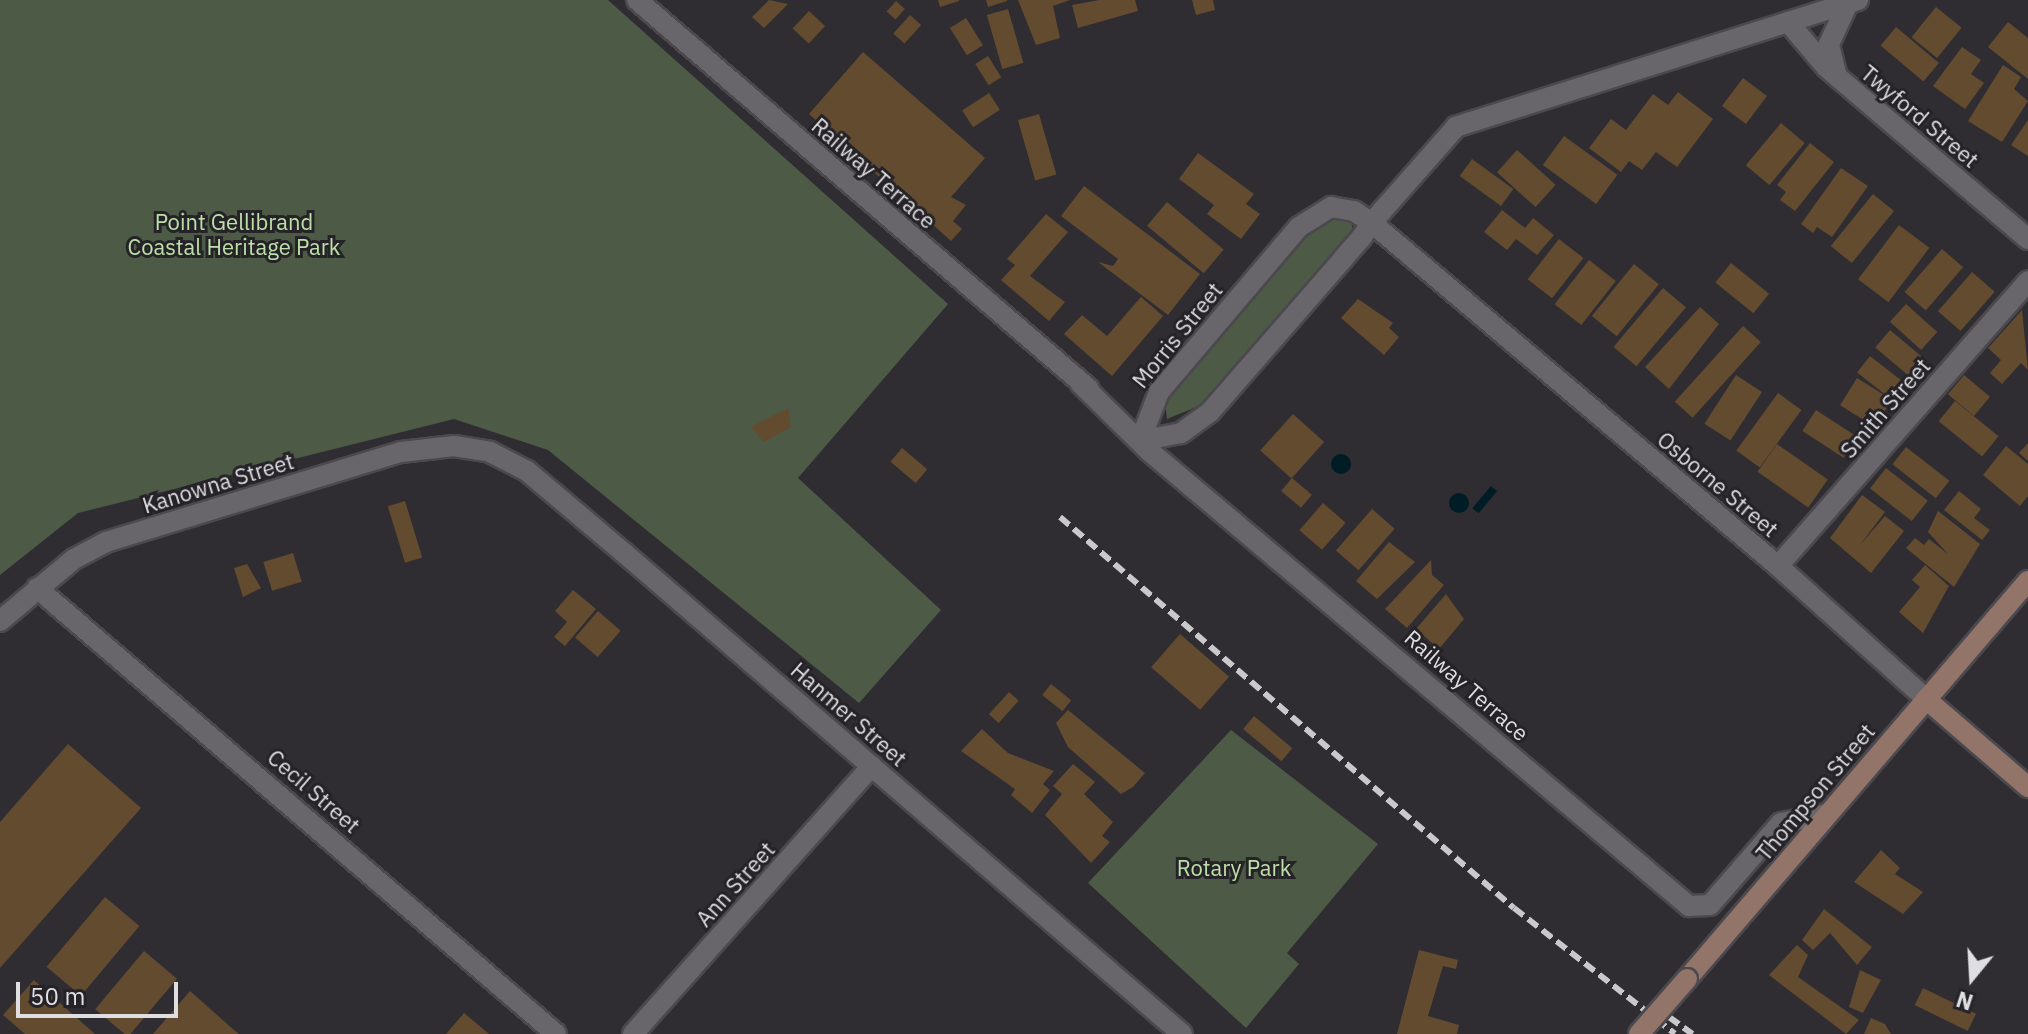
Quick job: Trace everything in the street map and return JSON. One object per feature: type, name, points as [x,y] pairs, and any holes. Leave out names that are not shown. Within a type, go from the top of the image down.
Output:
[{"type":"street","name":"Railway Terrace","points":[[637,0],[1080,383],[1140,441],[1689,906],[1710,905],[1781,823],[1827,814]]},
{"type":"street","points":[[1140,441],[1181,433],[1210,412],[1461,124],[1839,4]]},
{"type":"street","points":[[1839,4],[1829,48],[1843,82]]},
{"type":"street","name":"Twyford Street","points":[[1788,22],[1843,82],[2028,239]]},
{"type":"street","name":"Morris Street","points":[[1140,441],[1159,392],[1305,220],[1338,207],[1372,223]]},
{"type":"street","name":"Osborne Street","points":[[1372,223],[1778,566],[2028,787]]},
{"type":"street","name":"Smith Street","points":[[1778,566],[2028,281]]},
{"type":"street","name":"Railway Terrace","points":[[1080,383],[1129,416],[1159,392]]},
{"type":"street","name":"Kanowna Street","points":[[0,621],[37,588],[106,542],[401,452],[473,447]]},
{"type":"street","name":"Hanmer Street","points":[[473,447],[527,471],[1182,1034]]},
{"type":"street","name":"Thompson Street","points":[[1639,1034],[2028,581]]},
{"type":"street","name":"Cecil Street","points":[[37,588],[556,1034]]},
{"type":"street","name":"Ann Street","points":[[633,1034],[872,766]]},
{"type":"green space","name":"Point Gellibrand Coastal Heritage Park","points":[[0,0],[608,0],[948,304],[798,478],[941,610],[859,703],[548,450],[454,419],[78,513],[0,575]]},
{"type":"green space","points":[[1333,217],[1351,222],[1354,233],[1206,403],[1167,419],[1165,401],[1299,238]]},
{"type":"green space","name":"Rotary Park","points":[[1231,730],[1378,844],[1287,953],[1299,964],[1246,1028],[1088,883]]},
{"type":"water","points":[[1341,454],[1348,457],[1351,464],[1348,471],[1341,474],[1334,471],[1331,464],[1334,457]]},
{"type":"water","points":[[1491,486],[1497,491],[1478,513],[1472,508]]},
{"type":"water","points":[[1459,493],[1466,496],[1469,503],[1466,510],[1459,513],[1452,510],[1449,503],[1452,496]]},
{"type":"building","points":[[769,0],[788,4],[764,28],[752,17]]},
{"type":"building","points":[[938,0],[959,0],[959,1],[940,7]]},
{"type":"building","points":[[986,0],[1007,0],[1007,1],[988,7]]},
{"type":"building","points":[[1018,0],[1070,0],[1053,6],[1060,38],[1036,45]]},
{"type":"building","points":[[1099,0],[1135,0],[1138,11],[1078,28],[1072,5]]},
{"type":"building","points":[[1192,0],[1213,0],[1215,10],[1196,15]]},
{"type":"building","points":[[896,1],[905,9],[896,19],[887,11]]},
{"type":"building","points":[[1936,7],[1962,28],[1937,58],[1911,37]]},
{"type":"building","points":[[1008,9],[1023,63],[1002,69],[987,15]]},
{"type":"building","points":[[809,11],[825,26],[809,44],[793,29]]},
{"type":"building","points":[[910,15],[921,25],[904,44],[893,34]]},
{"type":"building","points":[[966,18],[983,45],[967,55],[950,28]]},
{"type":"building","points":[[2008,22],[2028,38],[2028,79],[1988,47]]},
{"type":"building","points":[[1896,27],[1939,63],[1923,81],[1881,45]]},
{"type":"building","points":[[1962,47],[1981,60],[1971,74],[1984,83],[1965,109],[1933,86]]},
{"type":"building","points":[[863,52],[985,158],[951,197],[966,205],[953,221],[962,229],[951,241],[809,114]]},
{"type":"building","points":[[988,56],[1001,77],[989,85],[975,64]]},
{"type":"building","points":[[2003,65],[2021,77],[2014,89],[2028,101],[2002,142],[1968,121]]},
{"type":"building","points":[[1743,78],[1767,96],[1746,124],[1722,106]]},
{"type":"building","points":[[1678,92],[1713,119],[1677,167],[1656,152],[1642,170],[1629,161],[1621,172],[1589,148],[1611,119],[1626,130],[1653,94],[1668,105]]},
{"type":"building","points":[[989,93],[1000,110],[973,127],[962,110]]},
{"type":"building","points":[[1039,114],[1056,175],[1035,181],[1018,120]]},
{"type":"building","points":[[2028,120],[2028,156],[2011,145]]},
{"type":"building","points":[[1781,123],[1805,143],[1769,185],[1746,165]]},
{"type":"building","points":[[1564,136],[1617,175],[1596,204],[1543,165]]},
{"type":"building","points":[[1810,143],[1834,162],[1795,211],[1780,200],[1786,192],[1777,185]]},
{"type":"building","points":[[1517,150],[1556,185],[1536,207],[1497,172]]},
{"type":"building","points":[[1198,153],[1254,194],[1246,204],[1260,214],[1241,239],[1207,214],[1214,205],[1179,179]]},
{"type":"building","points":[[1472,159],[1513,189],[1501,206],[1460,176]]},
{"type":"building","points":[[1841,168],[1868,186],[1832,237],[1817,227],[1813,233],[1801,224]]},
{"type":"building","points":[[1084,186],[1200,274],[1168,315],[1098,262],[1113,266],[1118,259],[1061,216]]},
{"type":"building","points":[[1873,194],[1894,211],[1852,263],[1831,246]]},
{"type":"building","points":[[1167,202],[1224,250],[1204,273],[1147,226]]},
{"type":"building","points":[[1502,210],[1525,228],[1533,218],[1554,235],[1537,255],[1516,239],[1507,250],[1484,232]]},
{"type":"building","points":[[1046,214],[1068,232],[1030,276],[1065,302],[1049,321],[1001,280],[1015,265],[1007,259]]},
{"type":"building","points":[[1899,225],[1929,248],[1888,302],[1858,279]]},
{"type":"building","points":[[1559,239],[1583,258],[1552,298],[1528,279]]},
{"type":"building","points":[[1942,249],[1963,267],[1926,310],[1905,292]]},
{"type":"building","points":[[1589,260],[1616,281],[1581,325],[1555,304]]},
{"type":"building","points":[[1731,263],[1769,294],[1753,313],[1715,282]]},
{"type":"building","points":[[1634,264],[1659,284],[1617,336],[1592,316]]},
{"type":"building","points":[[1972,272],[1995,292],[1961,331],[1938,311]]},
{"type":"building","points":[[1663,288],[1686,307],[1636,366],[1614,347]]},
{"type":"building","points":[[1141,297],[1163,316],[1112,376],[1064,334],[1082,315],[1107,336]]},
{"type":"building","points":[[1358,299],[1393,323],[1389,328],[1399,337],[1384,355],[1341,318]]},
{"type":"building","points":[[1906,304],[1937,332],[1921,350],[1890,322]]},
{"type":"building","points":[[1700,307],[1719,324],[1669,389],[1645,367]]},
{"type":"building","points":[[2022,310],[2028,370],[2021,363],[2002,384],[1990,373],[2001,360],[1988,348]]},
{"type":"building","points":[[1743,326],[1761,342],[1693,418],[1675,402]]},
{"type":"building","points":[[1890,330],[1923,358],[1908,375],[1875,348]]},
{"type":"building","points":[[1870,356],[1902,381],[1889,398],[1857,373]]},
{"type":"building","points":[[1736,375],[1762,392],[1730,441],[1704,424]]},
{"type":"building","points":[[1964,375],[1990,397],[1974,416],[1948,394]]},
{"type":"building","points":[[1857,378],[1892,400],[1875,427],[1840,405]]},
{"type":"building","points":[[1778,393],[1801,410],[1760,467],[1736,450]]},
{"type":"building","points":[[1955,401],[1999,436],[1982,456],[1939,421]]},
{"type":"building","points":[[788,408],[791,427],[764,442],[751,427]]},
{"type":"building","points":[[1816,410],[1857,437],[1843,458],[1802,431]]},
{"type":"building","points":[[1293,414],[1324,442],[1291,479],[1260,450]]},
{"type":"building","points":[[2028,443],[2028,461],[2019,453]]},
{"type":"building","points":[[1777,444],[1828,480],[1808,507],[1757,472]]},
{"type":"building","points":[[2006,446],[2028,464],[2028,496],[2020,506],[1983,475]]},
{"type":"building","points":[[1906,447],[1949,481],[1936,498],[1892,464]]},
{"type":"building","points":[[902,448],[927,469],[916,483],[890,462]]},
{"type":"building","points":[[1886,468],[1928,501],[1912,521],[1870,488]]},
{"type":"building","points":[[1292,478],[1312,495],[1301,508],[1281,491]]},
{"type":"building","points":[[1959,491],[1981,509],[1974,518],[1990,530],[1982,540],[1944,510]]},
{"type":"building","points":[[1862,495],[1885,512],[1860,545],[1885,516],[1904,531],[1871,573],[1830,538]]},
{"type":"building","points":[[405,501],[422,557],[405,563],[388,506]]},
{"type":"building","points":[[1323,503],[1346,523],[1322,550],[1299,530]]},
{"type":"building","points":[[1372,509],[1395,529],[1359,570],[1336,551]]},
{"type":"building","points":[[1938,511],[1980,544],[1954,587],[1906,548],[1915,538],[1924,545],[1929,539],[1948,554],[1928,532]]},
{"type":"building","points":[[1389,542],[1415,562],[1377,599],[1356,581]]},
{"type":"building","points":[[293,553],[302,582],[272,591],[263,562]]},
{"type":"building","points":[[1431,560],[1432,575],[1444,585],[1407,628],[1385,609]]},
{"type":"building","points":[[247,564],[261,588],[243,597],[234,568]]},
{"type":"building","points":[[1925,565],[1949,586],[1923,633],[1899,612],[1920,587],[1912,580]]},
{"type":"building","points":[[573,590],[596,609],[565,646],[554,637],[567,622],[555,611]]},
{"type":"building","points":[[1446,594],[1464,619],[1439,649],[1416,629]]},
{"type":"building","points":[[598,611],[621,631],[598,657],[575,637]]},
{"type":"building","points":[[1180,634],[1229,677],[1200,710],[1151,667]]},
{"type":"building","points":[[1051,684],[1071,700],[1062,711],[1042,695]]},
{"type":"building","points":[[1009,692],[1019,701],[999,723],[989,714]]},
{"type":"building","points":[[1068,710],[1145,773],[1133,787],[1121,794],[1068,747],[1056,723]]},
{"type":"building","points":[[1254,716],[1292,748],[1281,761],[1243,729]]},
{"type":"building","points":[[982,729],[1008,753],[1054,771],[1043,784],[1050,790],[1032,813],[1011,795],[1015,789],[961,751]]},
{"type":"building","points":[[68,744],[141,808],[0,968],[0,822]]},
{"type":"building","points":[[1073,764],[1095,782],[1084,794],[1113,822],[1102,836],[1110,842],[1091,863],[1045,815],[1062,794],[1053,786]]},
{"type":"building","points":[[1881,850],[1900,868],[1895,874],[1923,892],[1903,914],[1854,882]]},
{"type":"building","points":[[105,897],[139,926],[81,996],[47,967]]},
{"type":"building","points":[[1824,909],[1872,947],[1857,965],[1830,933],[1813,950],[1802,940]]},
{"type":"building","points":[[1797,945],[1808,955],[1798,977],[1859,1020],[1846,1034],[1769,975]]},
{"type":"building","points":[[1419,950],[1458,960],[1456,969],[1443,966],[1428,1016],[1459,1025],[1457,1034],[1397,1034]]},
{"type":"building","points":[[144,951],[177,979],[130,1034],[125,1034],[95,1009]]},
{"type":"building","points":[[1860,970],[1881,980],[1863,1013],[1849,1007]]},
{"type":"building","points":[[34,980],[95,1034],[25,1034],[3,1015]]},
{"type":"building","points":[[1923,988],[1976,1014],[1968,1031],[1915,1005]]},
{"type":"building","points":[[190,991],[234,1030],[239,1034],[153,1034]]},
{"type":"building","points":[[464,1013],[489,1034],[446,1034]]},
{"type":"building","points":[[1871,1018],[1885,1024],[1891,1034],[1864,1034]]},
{"type":"railway","points":[[1060,517],[1514,908],[1675,1034]]},
{"type":"railway","points":[[1669,1017],[1692,1034]]}]
